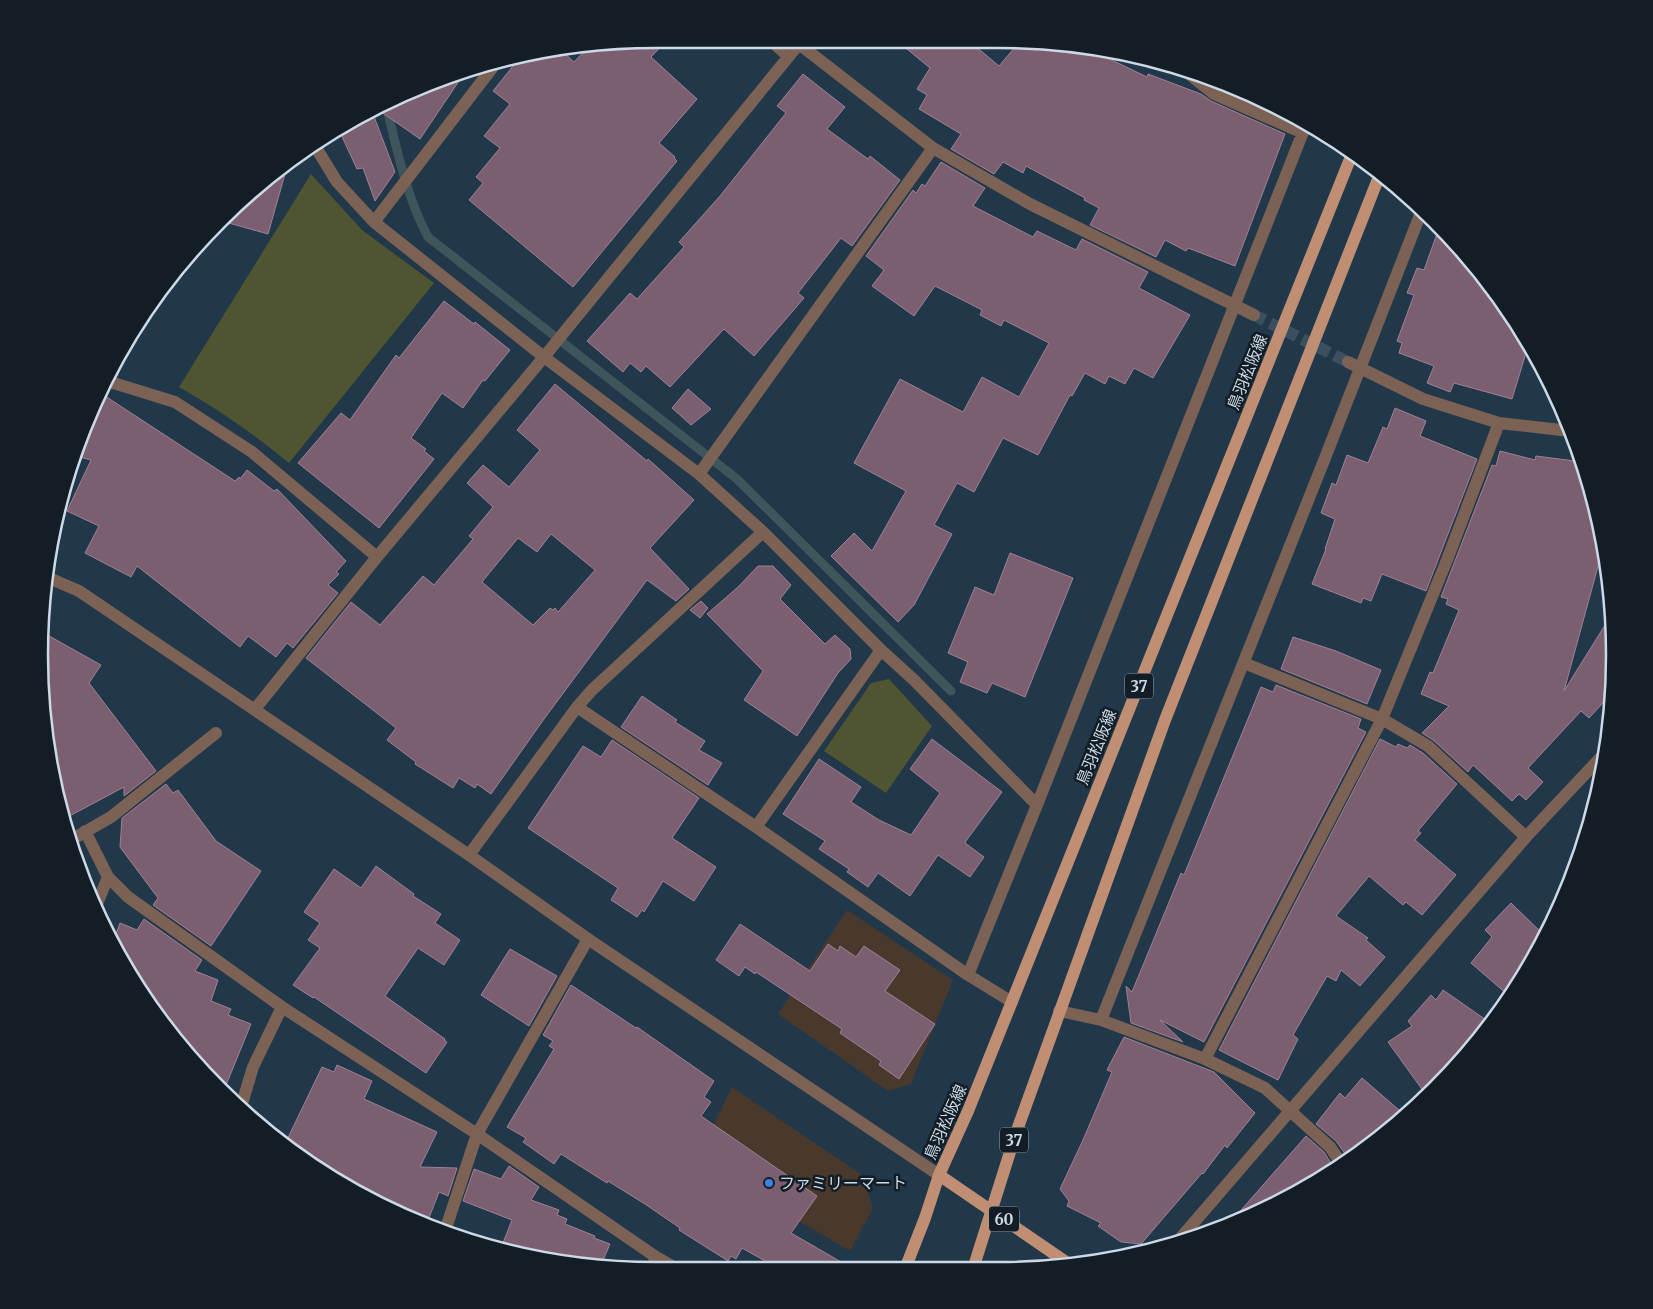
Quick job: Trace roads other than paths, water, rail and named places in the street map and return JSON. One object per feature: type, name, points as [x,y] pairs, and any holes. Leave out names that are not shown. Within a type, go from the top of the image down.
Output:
[{"type":"main road","name":"鳥羽松阪線","points":[[908,1262],[940,1175],[1012,1002],[1350,160]]},
{"type":"main road","name":"37","points":[[975,1262],[1016,1133],[1164,720],[1377,181]]},
{"type":"main road","name":"60","points":[[940,1175],[1060,1258]]},
{"type":"street","points":[[779,48],[788,56]]},
{"type":"street","points":[[255,708],[795,48]]},
{"type":"street","points":[[808,48],[932,148],[1030,204],[1254,315]]},
{"type":"street","points":[[374,222],[491,70]]},
{"type":"street","points":[[1199,82],[1214,94],[1289,122]]},
{"type":"street","points":[[968,974],[1037,805],[1304,130]]},
{"type":"street","points":[[701,471],[932,148]]},
{"type":"street","points":[[317,150],[337,182],[374,222],[701,471],[881,650],[914,680],[1037,805]]},
{"type":"street","points":[[1101,1020],[1419,217]]},
{"type":"street","points":[[1348,362],[1424,399],[1499,423],[1562,430]]},
{"type":"street","points":[[111,383],[175,402],[252,452],[377,557]]},
{"type":"street","points":[[1205,1059],[1382,719],[1447,560],[1499,423]]},
{"type":"street","points":[[469,855],[577,707],[592,690],[763,532]]},
{"type":"street","points":[[53,579],[79,590],[255,708],[588,938],[940,1175]]},
{"type":"street","points":[[756,827],[881,650]]},
{"type":"street","points":[[1244,663],[1382,719],[1428,746],[1526,837]]},
{"type":"street","points":[[577,707],[756,827],[968,974],[1012,1002]]},
{"type":"street","points":[[76,837],[112,817],[216,733]]},
{"type":"street","points":[[1186,1231],[1526,837],[1596,763]]},
{"type":"street","points":[[86,831],[108,877],[128,897],[282,1007],[477,1134],[666,1262]]},
{"type":"street","points":[[99,899],[108,877]]},
{"type":"street","points":[[448,1225],[477,1134],[588,938]]},
{"type":"street","points":[[243,1100],[253,1067],[282,1007]]},
{"type":"street","points":[[1059,1011],[1101,1020],[1205,1059],[1265,1088],[1330,1147],[1338,1158]]},
{"type":"street","points":[[654,1262],[656,1256]]},
{"type":"waterway","points":[[387,110],[408,189],[428,237],[737,479],[951,691]]},
{"type":"tunnel","points":[[1254,315],[1348,362]]},
{"type":"place","name":"ファミリーマート","points":[[769,1183]]}]
